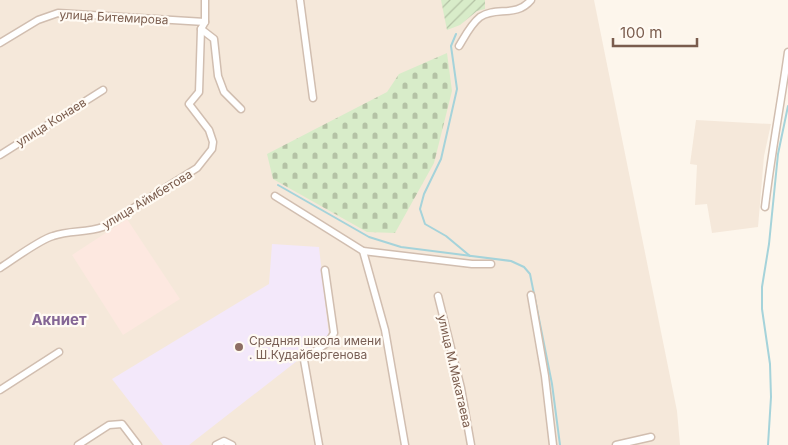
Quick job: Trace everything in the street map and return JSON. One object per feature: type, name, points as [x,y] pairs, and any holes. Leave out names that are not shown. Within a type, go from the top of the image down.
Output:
[{"type":"street","points":[[205,0],[205,22],[201,29],[214,38],[218,76],[224,92],[241,109]]},
{"type":"street","points":[[300,0],[313,98]]},
{"type":"street","points":[[459,46],[471,27],[481,16],[491,13],[511,12],[520,9],[531,0]]},
{"type":"street","name":"улица Битемирова","points":[[0,43],[38,20],[58,13],[205,22]]},
{"type":"street","name":"улица Аймбетова","points":[[0,268],[51,236],[91,231],[103,227],[198,168],[212,149],[214,142],[209,130],[188,104],[199,92],[201,29]]},
{"type":"street","points":[[765,207],[788,52]]},
{"type":"street","name":"улица Конаев","points":[[0,154],[103,90]]},
{"type":"street","points":[[275,196],[363,251],[472,264],[491,264]]},
{"type":"street","points":[[363,251],[384,330],[405,445]]},
{"type":"street","points":[[319,445],[304,360],[308,355],[329,343],[334,333],[325,270]]},
{"type":"street","points":[[531,295],[545,376],[553,445]]},
{"type":"street","name":"улица М.Макатаева","points":[[438,296],[461,388],[471,445]]},
{"type":"street","points":[[0,390],[59,352]]},
{"type":"street","points":[[78,445],[109,425],[122,424],[138,445]]},
{"type":"street","points":[[616,445],[652,437]]},
{"type":"street","points":[[216,445],[224,440],[232,445]]},
{"type":"shaded area","name":"Акниет","points":[[0,0],[594,0],[677,411],[680,445],[0,445]]},
{"type":"shaded area","points":[[696,120],[771,124],[764,156],[758,227],[712,233],[707,204],[695,205],[697,165],[690,164]]},
{"type":"shaded area","points":[[127,219],[180,299],[123,335],[72,255]]},
{"type":"shaded area","name":"Средняя школа имени . Ш.Кудайбергенова","points":[[272,244],[319,247],[329,336],[189,445],[163,445],[112,379],[269,284]]},
{"type":"green space","points":[[441,0],[485,0],[485,9],[477,11],[460,25],[447,30]]},
{"type":"green space","points":[[447,53],[452,91],[434,163],[395,233],[367,232],[273,179],[267,154],[387,92],[399,74]]},
{"type":"waterway","points":[[456,34],[451,46],[457,89],[441,159],[424,194],[420,209],[425,224],[446,236],[470,256]]},
{"type":"waterway","points":[[768,445],[771,397],[770,364],[762,309],[762,287],[769,244],[778,154],[788,106]]},
{"type":"waterway","points":[[278,185],[369,237],[401,247],[511,261],[524,267],[530,274],[552,384],[560,445]]},
{"type":"place","name":"Средняя школа имени . Ш.Кудайбергенова","points":[[239,347]]},
{"type":"district","name":"Акниет","points":[[59,319]]}]
